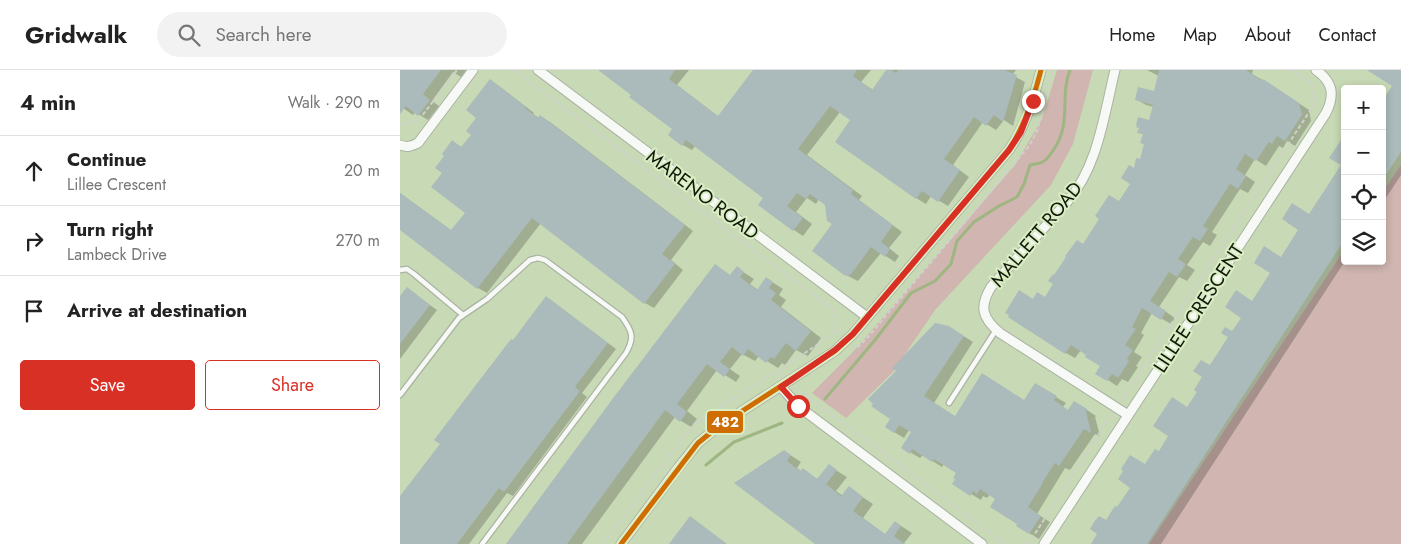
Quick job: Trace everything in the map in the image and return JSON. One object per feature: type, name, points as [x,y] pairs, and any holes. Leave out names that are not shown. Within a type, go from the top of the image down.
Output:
[{"type":"street","points":[[400,145],[411,146],[418,143],[473,70]]},
{"type":"street","name":"MARENO ROAD","points":[[538,70],[867,317]]},
{"type":"street","points":[[621,544],[698,443],[720,426],[785,385],[845,342],[1013,144],[1021,132],[1027,117],[1041,70]]},
{"type":"street","name":"MALLETT ROAD","points":[[1115,70],[1093,156],[1082,180],[1074,194],[991,286],[985,296],[983,308],[985,317],[996,330],[1128,415]]},
{"type":"street","name":"LILLEE CRESCENT","points":[[1044,544],[1329,107],[1332,97],[1331,90],[1326,78],[1316,70]]},
{"type":"street","points":[[785,385],[798,406],[982,544]]},
{"type":"lane","points":[[400,395],[459,318],[487,299],[530,260],[538,258],[545,260],[622,317],[630,328],[630,346],[626,353],[482,544]]},
{"type":"lane","points":[[400,270],[407,269],[414,274],[463,315]]},
{"type":"lane","points":[[949,403],[996,330]]},
{"type":"path","points":[[400,124],[418,122],[457,70]]},
{"type":"path","points":[[514,70],[833,310],[836,330],[817,345],[777,370],[785,385],[1005,544]]},
{"type":"path","points":[[1021,544],[1028,543],[1315,103],[1311,82],[1291,70]]},
{"type":"shaded area","points":[[400,70],[1401,70],[1401,165],[1386,187],[1386,85],[1341,85],[1341,255],[1147,544],[400,544]]},
{"type":"shaded area","points":[[1057,70],[1093,70],[1073,144],[1051,185],[935,310],[893,372],[846,418],[812,393],[853,352],[1015,165],[1042,119]]},
{"type":"shaded area","points":[[1401,165],[1401,544],[1149,544],[1341,255],[1341,265],[1386,265],[1386,187]]},
{"type":"building","points":[[400,70],[441,70],[423,94],[430,100],[418,116],[406,106],[400,114]]},
{"type":"building","points":[[598,70],[675,70],[669,79],[718,116],[753,70],[857,70],[853,76],[872,90],[886,70],[896,73],[898,70],[1004,70],[1017,75],[1003,122],[994,115],[986,126],[974,117],[944,159],[960,170],[938,202],[922,191],[916,199],[835,142],[850,120],[830,106],[798,149],[853,190],[851,194],[893,225],[881,242],[890,249],[885,257],[871,247],[848,276],[812,251],[832,224],[827,221],[825,205],[810,194],[806,199],[797,193],[787,206],[803,218],[793,231],[758,205],[763,198],[686,140],[682,146],[668,135],[672,129],[629,97],[631,95]]},
{"type":"building","points":[[1159,70],[1246,70],[1299,103],[1302,115],[1285,141],[1277,136],[1272,144],[1269,142],[1256,161],[1245,154],[1236,169],[1246,176],[1238,189],[1230,184],[1203,226],[1208,229],[1200,241],[1193,237],[1178,259],[1186,264],[1177,277],[1169,272],[1150,301],[1166,311],[1161,320],[1142,308],[1132,327],[1136,329],[1125,345],[1133,350],[1127,359],[1129,361],[1118,378],[1112,374],[1107,381],[1095,374],[1100,366],[1085,357],[1086,355],[1071,345],[1065,354],[1008,317],[1009,315],[1005,313],[1019,290],[1033,299],[1037,292],[1045,297],[1053,284],[1048,281],[1077,240],[1083,244],[1099,219],[1095,216],[1109,195],[1119,201],[1130,184],[1121,178],[1129,165],[1134,168],[1136,158],[1140,159],[1144,144],[1140,143],[1143,134],[1137,133],[1139,128],[1136,127],[1138,117],[1149,120],[1153,105],[1135,100],[1138,87],[1154,91]]},
{"type":"building","points":[[1367,70],[1401,70],[1401,152],[1386,175],[1386,95],[1392,86]]},
{"type":"building","points":[[490,79],[538,118],[540,115],[685,225],[662,254],[675,264],[644,304],[532,218],[477,289],[400,230],[400,193],[451,230],[465,213],[431,187],[442,173],[435,168],[452,140],[461,147],[471,135],[466,131],[476,118],[466,110]]},
{"type":"building","points":[[1341,140],[1341,165],[1329,158]]},
{"type":"building","points":[[1341,165],[1341,245],[1147,544],[1091,544],[1097,534],[1090,529],[1094,522],[1099,516],[1106,520],[1130,488],[1118,479],[1123,471],[1121,469],[1130,455],[1145,464],[1155,449],[1159,451],[1168,436],[1153,426],[1172,397],[1187,407],[1197,392],[1194,390],[1202,377],[1193,371],[1201,360],[1210,365],[1228,337],[1221,333],[1225,327],[1232,331],[1241,318],[1225,307],[1236,290],[1252,301],[1270,273],[1254,263],[1264,246],[1281,257],[1298,230],[1282,219],[1292,203],[1309,214]]},
{"type":"building","points":[[715,264],[730,275],[737,266],[744,272],[740,277],[757,290],[766,277],[773,282],[769,288],[776,293],[771,300],[811,331],[796,351],[786,343],[774,359],[771,357],[766,363],[748,349],[743,356],[732,347],[720,362],[730,369],[724,377],[707,364],[677,404],[687,412],[680,422],[665,410],[567,544],[506,544],[614,397]]},
{"type":"building","points":[[407,287],[430,305],[400,344],[400,296]]},
{"type":"building","points":[[546,296],[608,343],[575,387],[580,391],[504,492],[499,488],[457,544],[400,544],[400,496],[440,444],[434,440]]},
{"type":"building","points":[[935,323],[949,326],[964,336],[924,396],[955,416],[982,373],[1024,400],[1035,383],[1057,396],[1054,400],[1068,410],[1074,401],[1087,409],[1091,433],[1084,429],[1059,466],[1055,463],[1042,483],[1028,507],[1041,516],[1029,534],[990,507],[995,499],[980,489],[977,494],[973,491],[970,496],[952,484],[956,473],[934,459],[932,462],[912,449],[910,454],[901,448],[911,432],[899,425],[894,433],[885,427],[890,419],[871,406],[873,404],[868,399],[896,371],[892,368]]},
{"type":"building","points":[[784,450],[791,455],[787,461],[800,471],[803,468],[817,479],[829,464],[837,470],[826,484],[841,496],[849,486],[863,497],[853,511],[885,534],[895,521],[901,526],[894,536],[905,544],[815,544],[734,483]]},
{"type":"building","points":[[690,516],[727,544],[669,544]]},
{"type":"waterway","points":[[825,399],[875,340],[911,293],[935,281],[951,264],[957,241],[974,222],[1017,197],[1024,184],[1030,165],[1043,162],[1050,154],[1058,142],[1062,131],[1067,80],[1070,70]]},
{"type":"waterway","points":[[706,465],[734,442],[782,423]]},
{"type":"transit line","name":"482","points":[[621,544],[698,443],[719,426],[835,351],[853,334],[1009,150],[1020,131],[1041,70]]},
{"type":"route","points":[[798,406],[781,387],[835,350],[853,334],[1009,150],[1021,132],[1033,101]]}]
